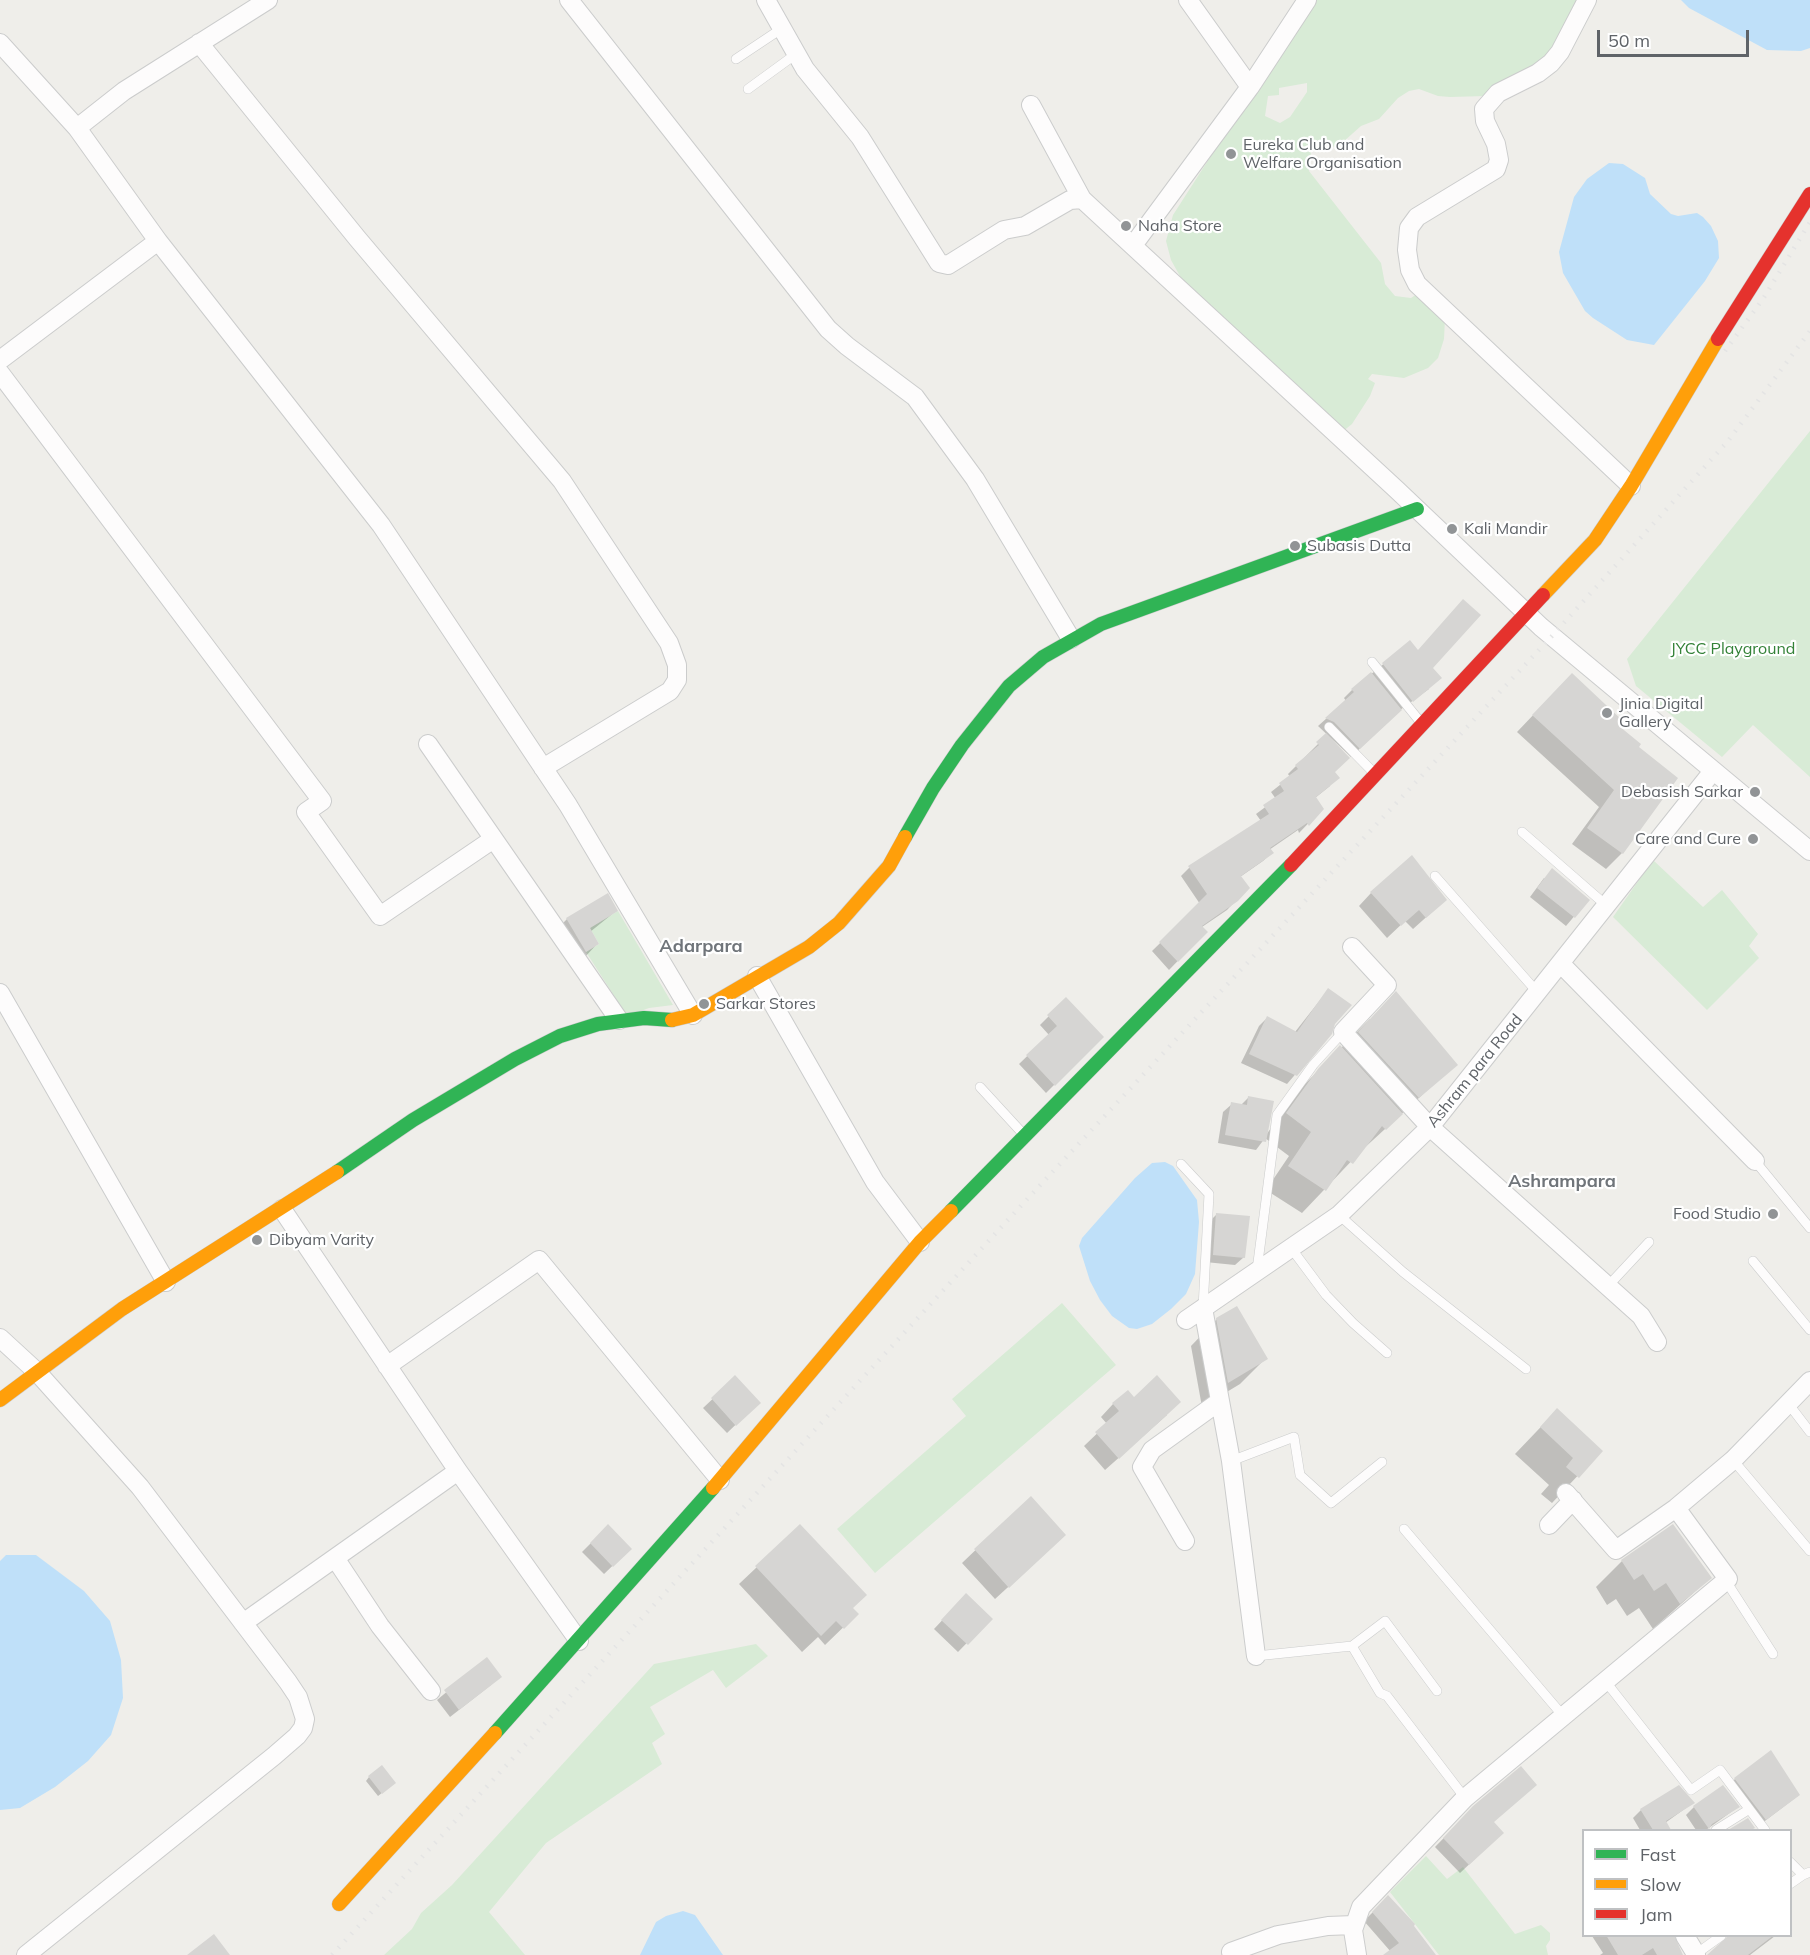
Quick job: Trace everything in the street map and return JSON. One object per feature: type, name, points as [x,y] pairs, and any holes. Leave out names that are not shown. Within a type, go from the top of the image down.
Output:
[{"type":"street","points":[[77,128],[124,91],[268,0]]},
{"type":"street","points":[[569,0],[828,328],[847,346],[915,397],[975,479],[1071,639]]},
{"type":"street","points":[[766,0],[796,54],[860,137],[943,266],[1004,230],[1025,226],[1070,200],[1082,199]]},
{"type":"street","points":[[1188,0],[1250,87]]},
{"type":"street","points":[[1134,243],[1250,87],[1307,0]]},
{"type":"street","points":[[1587,0],[1560,52],[1551,63],[1538,73],[1498,93],[1484,109],[1485,121],[1496,144],[1499,160],[1496,169],[1417,217],[1409,228],[1407,250],[1410,270],[1417,284],[1631,486]]},
{"type":"street","points":[[0,42],[77,128],[158,242],[381,525],[568,805],[693,1016]]},
{"type":"street","points":[[199,43],[357,238],[562,481],[669,643],[677,665],[677,680],[670,691],[543,768]]},
{"type":"street","points":[[1030,105],[1082,199],[1134,243],[1562,646],[1810,851]]},
{"type":"street","points":[[339,1904],[579,1641],[720,1480],[920,1242],[1237,923],[1525,612],[1595,540],[1631,486],[1701,366],[1810,194]]},
{"type":"street","points":[[0,360],[158,242]]},
{"type":"street","points":[[0,373],[321,801],[306,812],[380,916],[492,840]]},
{"type":"street","points":[[0,1400],[122,1309],[282,1209],[413,1120],[515,1059],[578,1029],[619,1020],[663,1018],[678,1020],[693,1016],[809,947],[839,923],[889,866],[933,788],[986,714],[1010,686],[1043,657],[1071,639],[1101,624],[1417,509]]},
{"type":"street","points":[[428,744],[492,840],[619,1020]]},
{"type":"street","name":"Ashram para Road","points":[[1186,1320],[1339,1215],[1430,1127],[1713,771]]},
{"type":"street","points":[[1352,948],[1387,985],[1343,1032],[1430,1127],[1641,1316],[1657,1341]]},
{"type":"street","points":[[1561,964],[1755,1161]]},
{"type":"street","points":[[757,976],[875,1182],[920,1242]]},
{"type":"street","points":[[0,993],[166,1282]]},
{"type":"street","points":[[282,1209],[458,1472],[579,1641]]},
{"type":"street","points":[[387,1366],[539,1260],[720,1480]]},
{"type":"street","points":[[1203,1308],[1231,1461],[1256,1656]]},
{"type":"street","points":[[0,1338],[37,1372],[140,1487],[298,1697],[304,1719],[303,1728],[236,1788],[26,1955]]},
{"type":"street","points":[[1549,1525],[1570,1496],[1616,1550],[1676,1508],[1733,1460],[1787,1402],[1810,1381]]},
{"type":"street","points":[[1185,1541],[1142,1467],[1152,1450],[1220,1401]]},
{"type":"street","points":[[243,1623],[458,1472]]},
{"type":"street","points":[[1357,1955],[1354,1925],[1361,1907],[1465,1798],[1726,1581],[1728,1578],[1676,1508]]},
{"type":"street","points":[[335,1558],[386,1634],[431,1690]]},
{"type":"street","points":[[1232,1955],[1231,1952],[1278,1935],[1328,1926],[1354,1925]]},
{"type":"street","points":[[1685,1937],[1696,1955]]},
{"type":"lane","points":[[736,59],[781,29]]},
{"type":"lane","points":[[748,89],[796,54]]},
{"type":"lane","points":[[1372,662],[1422,724]]},
{"type":"lane","points":[[1329,727],[1375,774]]},
{"type":"lane","points":[[1522,832],[1607,906]]},
{"type":"lane","points":[[1435,876],[1538,993]]},
{"type":"lane","points":[[1256,1272],[1277,1115],[1313,1065],[1343,1032]]},
{"type":"lane","points":[[980,1087],[1025,1136]]},
{"type":"lane","points":[[1755,1161],[1810,1228]]},
{"type":"lane","points":[[1181,1164],[1209,1194],[1203,1308]]},
{"type":"lane","points":[[1339,1215],[1403,1272],[1526,1369]]},
{"type":"lane","points":[[1608,1286],[1649,1242]]},
{"type":"lane","points":[[1291,1248],[1326,1294],[1387,1353]]},
{"type":"lane","points":[[1753,1261],[1810,1330]]},
{"type":"lane","points":[[1787,1402],[1810,1432]]},
{"type":"lane","points":[[1231,1461],[1294,1437],[1300,1475],[1331,1503],[1382,1462]]},
{"type":"lane","points":[[1733,1460],[1810,1551]]},
{"type":"lane","points":[[1404,1529],[1564,1717]]},
{"type":"lane","points":[[1726,1581],[1773,1654]]},
{"type":"lane","points":[[1256,1656],[1352,1646],[1385,1621],[1437,1691]]},
{"type":"lane","points":[[1352,1646],[1380,1693],[1387,1696],[1465,1798]]},
{"type":"lane","points":[[1606,1682],[1691,1790],[1720,1770],[1764,1829]]},
{"type":"lane","points":[[1718,1829],[1748,1810]]},
{"type":"lane","points":[[1792,1863],[1806,1874],[1792,1883]]},
{"type":"lane","points":[[1696,1955],[1718,1937]]},
{"type":"green space","points":[[1311,0],[1582,0],[1544,61],[1486,96],[1450,97],[1438,96],[1419,89],[1409,91],[1398,98],[1379,119],[1361,126],[1335,147],[1326,144],[1311,151],[1309,171],[1381,263],[1385,284],[1395,296],[1411,298],[1420,292],[1445,318],[1444,339],[1438,358],[1428,368],[1404,378],[1372,374],[1368,379],[1375,383],[1370,396],[1352,424],[1342,432],[1181,278],[1171,260],[1166,241],[1173,215]],"holes":[[[1307,83],[1307,92],[1290,117],[1280,123],[1265,116],[1268,96],[1279,95],[1279,88]]]},
{"type":"green space","name":"JYCC Playground","points":[[1810,431],[1810,777],[1753,725],[1722,757],[1636,686],[1627,659]]},
{"type":"green space","points":[[1653,860],[1703,907],[1722,890],[1758,934],[1749,946],[1759,958],[1707,1010],[1613,917]]},
{"type":"green space","points":[[618,911],[673,1005],[649,1008],[627,1016],[586,952],[599,944],[590,928]]},
{"type":"green space","points":[[1062,1303],[1116,1365],[875,1573],[837,1529],[966,1416],[952,1399]]},
{"type":"green space","points":[[756,1644],[768,1656],[726,1688],[713,1670],[650,1707],[665,1734],[652,1743],[662,1764],[546,1843],[489,1912],[525,1955],[384,1955],[412,1929],[421,1913],[452,1885],[654,1664]]},
{"type":"green space","points":[[1426,1856],[1447,1879],[1463,1867],[1515,1934],[1541,1925],[1550,1933],[1550,1940],[1546,1946],[1548,1955],[1439,1955],[1390,1892]]},
{"type":"water","points":[[1681,0],[1810,0],[1810,48],[1801,51],[1767,50],[1689,8]]},
{"type":"water","points":[[1609,163],[1623,164],[1645,178],[1650,194],[1671,214],[1678,216],[1697,213],[1703,217],[1711,226],[1718,241],[1719,258],[1705,281],[1654,345],[1627,340],[1593,318],[1585,311],[1563,273],[1559,252],[1574,197],[1587,179]]},
{"type":"water","points":[[1165,1162],[1173,1166],[1197,1200],[1199,1222],[1195,1274],[1186,1294],[1171,1309],[1152,1324],[1137,1329],[1129,1328],[1112,1316],[1100,1300],[1090,1281],[1079,1246],[1082,1238],[1135,1178],[1152,1163]]},
{"type":"water","points":[[6,1555],[36,1555],[84,1591],[110,1621],[121,1660],[123,1698],[111,1735],[88,1761],[55,1787],[20,1808],[0,1810],[0,1561]]},
{"type":"water","points":[[683,1911],[695,1915],[723,1955],[640,1955],[656,1922]]},
{"type":"building","points":[[1463,599],[1481,615],[1433,668],[1442,678],[1413,702],[1382,663],[1410,640],[1418,650]]},
{"type":"building","points":[[1371,672],[1402,710],[1360,749],[1334,722],[1325,718],[1354,692],[1351,689]]},
{"type":"building","points":[[1572,673],[1623,721],[1619,726],[1641,744],[1639,747],[1678,778],[1623,854],[1587,828],[1614,790],[1532,715]]},
{"type":"building","points":[[1326,733],[1350,758],[1335,772],[1340,778],[1316,797],[1324,809],[1309,826],[1307,823],[1270,848],[1274,853],[1241,876],[1250,888],[1238,901],[1202,926],[1208,932],[1178,962],[1159,942],[1207,894],[1188,866],[1269,814],[1263,805],[1284,791],[1279,783],[1298,769],[1295,765],[1319,745],[1316,742]]},
{"type":"building","points":[[1412,855],[1447,900],[1426,918],[1419,910],[1401,926],[1370,892]]},
{"type":"building","points":[[1552,868],[1590,900],[1575,918],[1537,888]]},
{"type":"building","points":[[608,893],[618,911],[590,928],[599,944],[586,952],[566,918]]},
{"type":"building","points":[[1328,988],[1352,1005],[1335,1024],[1332,1034],[1297,1076],[1249,1054],[1267,1016],[1297,1032]]},
{"type":"building","points":[[1396,991],[1458,1065],[1419,1098],[1358,1032]]},
{"type":"building","points":[[1066,997],[1104,1037],[1055,1086],[1026,1055],[1057,1026],[1047,1015]]},
{"type":"building","points":[[1340,1045],[1403,1114],[1386,1130],[1382,1126],[1353,1164],[1347,1160],[1326,1191],[1288,1166],[1311,1132],[1286,1113],[1318,1069]]},
{"type":"building","points":[[1248,1096],[1274,1101],[1266,1142],[1225,1135],[1231,1102],[1247,1105]]},
{"type":"building","points":[[1216,1213],[1250,1216],[1245,1258],[1213,1255]]},
{"type":"building","points":[[1237,1306],[1268,1359],[1228,1383],[1216,1318]]},
{"type":"building","points":[[735,1375],[761,1403],[736,1426],[711,1398]]},
{"type":"building","points":[[1157,1375],[1181,1402],[1119,1459],[1095,1432],[1119,1411],[1112,1403],[1128,1390],[1134,1397]]},
{"type":"building","points":[[1557,1408],[1603,1451],[1579,1478],[1566,1467],[1573,1458],[1540,1427]]},
{"type":"building","points":[[1031,1496],[1066,1535],[1009,1588],[974,1549]]},
{"type":"building","points":[[608,1524],[632,1549],[613,1567],[590,1543]]},
{"type":"building","points":[[800,1524],[867,1595],[853,1608],[859,1614],[844,1629],[836,1621],[821,1636],[755,1566]]},
{"type":"building","points":[[1673,1524],[1712,1578],[1680,1604],[1666,1583],[1654,1591],[1643,1574],[1634,1580],[1621,1560]]},
{"type":"building","points":[[966,1593],[993,1619],[968,1645],[941,1620]]},
{"type":"building","points":[[487,1657],[502,1677],[459,1710],[444,1690]]},
{"type":"building","points":[[1771,1750],[1800,1795],[1766,1820],[1734,1778]]},
{"type":"building","points":[[382,1765],[396,1783],[382,1794],[368,1776]]},
{"type":"building","points":[[1521,1766],[1537,1785],[1494,1822],[1504,1833],[1469,1865],[1443,1838],[1473,1806]]},
{"type":"building","points":[[1679,1785],[1695,1803],[1666,1821],[1670,1829],[1652,1829],[1640,1809]]},
{"type":"building","points":[[1723,1785],[1740,1807],[1712,1824],[1709,1829],[1693,1806]]},
{"type":"building","points":[[1748,1818],[1755,1828],[1753,1829],[1730,1829]]},
{"type":"building","points":[[1388,1895],[1415,1924],[1414,1926],[1436,1955],[1383,1955],[1399,1943],[1372,1912]]},
{"type":"building","points":[[214,1934],[230,1955],[187,1955]]},
{"type":"building","points":[[1607,1937],[1675,1937],[1683,1955],[1657,1955],[1653,1948],[1642,1955],[1618,1955]]},
{"type":"building","points":[[1727,1937],[1771,1937],[1748,1955],[1707,1955]]},
{"type":"railway","points":[[1725,351],[1763,299],[1810,222]]},
{"type":"railway","points":[[332,1955],[1018,1209],[1552,636],[1728,441],[1810,331]]},
{"type":"traffic: fast","points":[[905,837],[933,788],[962,745],[1009,686],[1043,657],[1101,624],[1417,509]]},
{"type":"traffic: fast","points":[[951,1211],[1291,865]]},
{"type":"traffic: fast","points":[[337,1172],[413,1120],[515,1059],[560,1036],[598,1024],[644,1018],[672,1020]]},
{"type":"traffic: fast","points":[[495,1733],[713,1488]]},
{"type":"traffic: slow","points":[[1543,595],[1595,540],[1631,486],[1718,339]]},
{"type":"traffic: slow","points":[[672,1020],[693,1015],[809,947],[839,923],[889,866],[905,837]]},
{"type":"traffic: slow","points":[[0,1400],[122,1309],[337,1172]]},
{"type":"traffic: slow","points":[[713,1488],[920,1242],[951,1211]]},
{"type":"traffic: slow","points":[[339,1904],[495,1733]]},
{"type":"traffic: jam","points":[[1718,339],[1810,194]]},
{"type":"traffic: jam","points":[[1291,865],[1543,595]]},
{"type":"place","name":"Eureka Club and Welfare Organisation","points":[[1231,154]]},
{"type":"place","name":"Naha Store","points":[[1126,226]]},
{"type":"place","name":"Kali Mandir","points":[[1452,529]]},
{"type":"place","name":"Subasis Dutta","points":[[1295,546]]},
{"type":"place","name":"Jinia Digital Gallery","points":[[1607,713]]},
{"type":"place","name":"Debasish Sarkar","points":[[1755,792]]},
{"type":"place","name":"Care and Cure","points":[[1753,839]]},
{"type":"place","name":"Sarkar Stores","points":[[704,1004]]},
{"type":"place","name":"Food Studio","points":[[1773,1214]]},
{"type":"place","name":"Dibyam Varity","points":[[257,1240]]},
{"type":"district","name":"Adarpara","points":[[701,947]]},
{"type":"district","name":"Ashrampara","points":[[1562,1182]]}]
